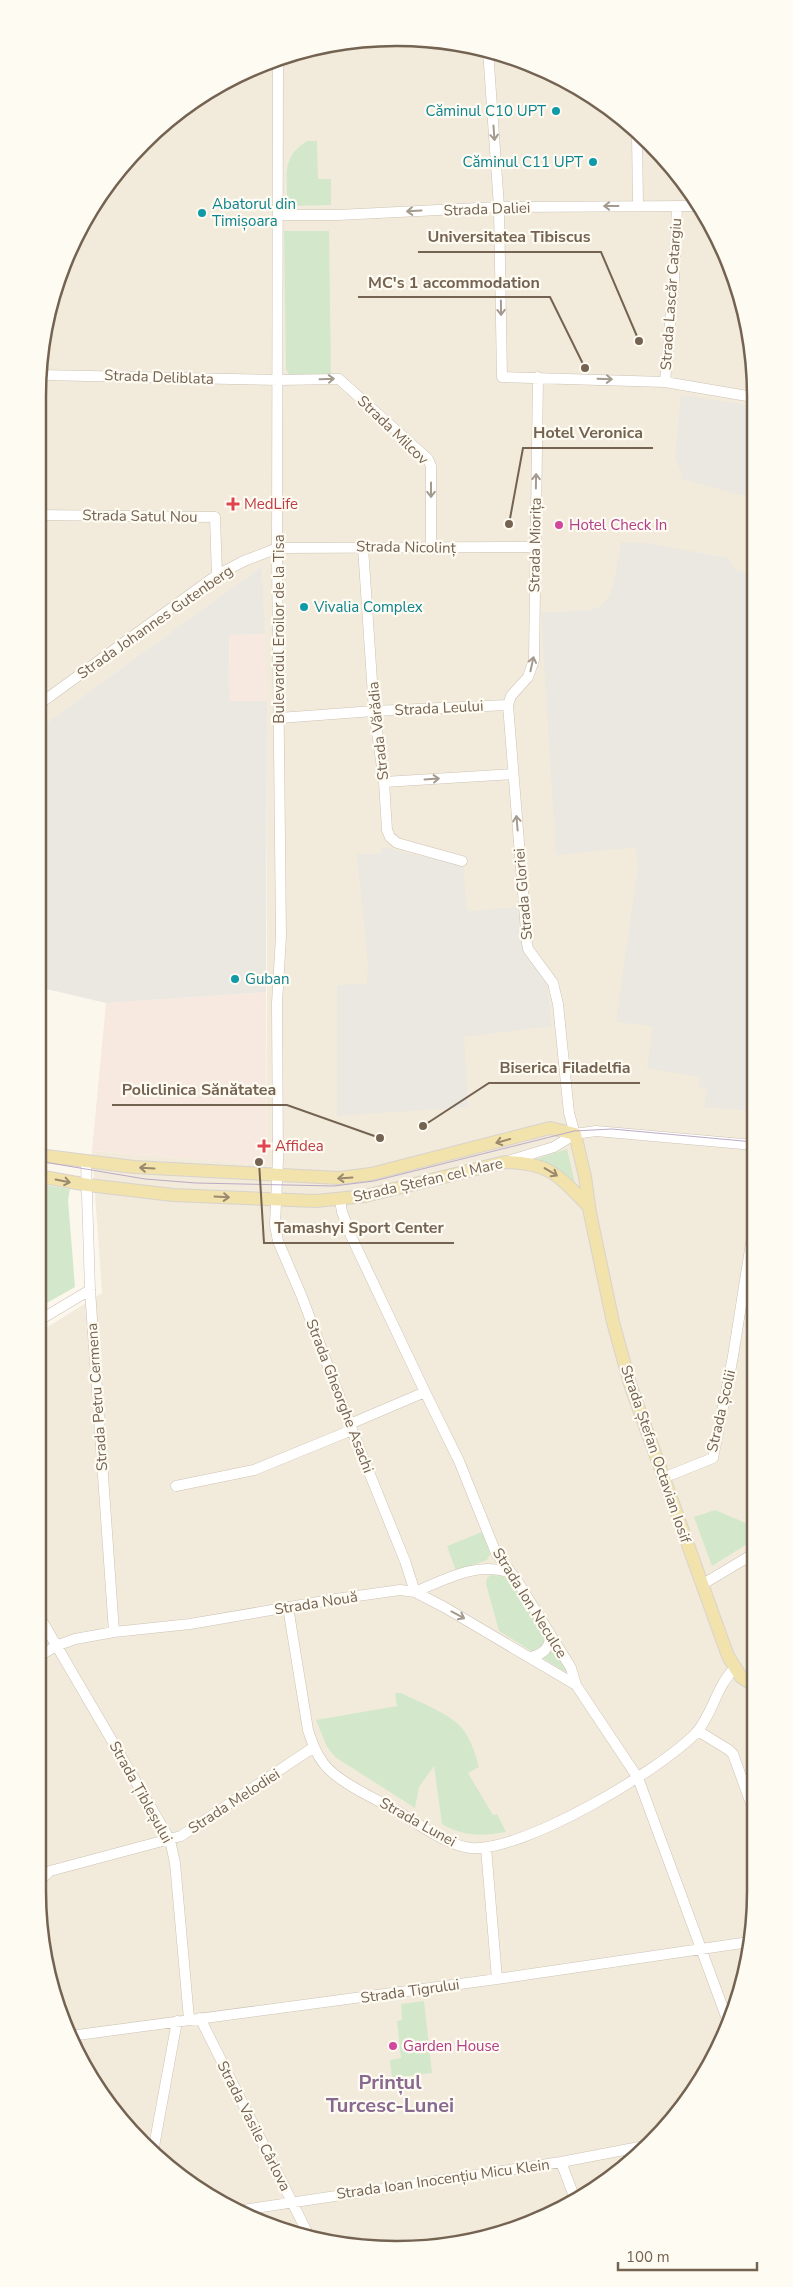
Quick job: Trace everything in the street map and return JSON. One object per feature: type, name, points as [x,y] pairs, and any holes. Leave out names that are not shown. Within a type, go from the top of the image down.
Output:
[{"type":"main road","name":"Strada Ștefan cel Mare","points":[[46,1156],[134,1167],[277,1176],[355,1177],[550,1128],[575,1134]]},
{"type":"main road","name":"Strada Ștefan Octavian Iosif","points":[[575,1134],[613,1322],[630,1384],[663,1478],[735,1668],[747,1680]]},
{"type":"main road","name":"Strada Ștefan cel Mare","points":[[46,1177],[88,1185],[173,1195],[340,1200],[365,1196],[505,1162]]},
{"type":"main road","points":[[505,1162],[528,1162],[548,1170],[564,1181],[589,1207]]},
{"type":"street","points":[[489,59],[499,207],[502,377],[665,382],[747,397]]},
{"type":"street","name":"Bulevardul Eroilor de la Tisa","points":[[275,1199],[277,1176],[277,1003],[281,936],[278,548],[278,67]]},
{"type":"street","points":[[637,143],[638,206]]},
{"type":"street","name":"Strada Lascăr Catargiu","points":[[665,382],[674,280],[677,206]]},
{"type":"street","name":"Strada Daliei","points":[[278,215],[499,207],[691,206]]},
{"type":"street","name":"Strada Deliblata","points":[[47,375],[279,380]]},
{"type":"street","name":"Strada Miorița","points":[[508,704],[511,696],[528,676],[534,660],[534,547],[538,377]]},
{"type":"street","name":"Strada Milcov","points":[[279,380],[339,379],[428,459],[431,466],[431,548]]},
{"type":"street","name":"Strada Satul Nou","points":[[46,515],[215,517],[217,575]]},
{"type":"street","name":"Strada Vărădia","points":[[363,547],[374,711],[384,782],[387,830],[393,841],[406,847],[462,861]]},
{"type":"street","name":"Strada Nicolinț","points":[[278,548],[534,547]]},
{"type":"street","name":"Strada Johannes Gutenberg","points":[[46,699],[217,575],[244,561],[278,548]]},
{"type":"street","name":"Strada Leului","points":[[280,718],[508,704]]},
{"type":"street","name":"Strada Gloriei","points":[[508,704],[527,943],[528,949],[554,986],[558,1004],[568,1113],[575,1134]]},
{"type":"street","points":[[384,782],[513,774]]},
{"type":"street","name":"Strada Ștefan cel Mare","points":[[505,1162],[554,1147],[575,1134],[596,1131],[747,1144]]},
{"type":"street","name":"Strada Petru Cermena","points":[[86,1162],[90,1290],[114,1632]]},
{"type":"street","name":"Strada Gheorghe Asachi","points":[[275,1199],[274,1211],[278,1241],[302,1297],[351,1427],[405,1561],[415,1592]]},
{"type":"street","name":"Strada Ion Neculce","points":[[340,1200],[342,1212],[351,1236],[459,1461],[496,1553],[516,1579],[571,1668],[576,1686],[638,1778],[725,2012]]},
{"type":"street","points":[[46,1316],[90,1290]]},
{"type":"street","name":"Strada Școlii","points":[[663,1478],[713,1458],[747,1293]]},
{"type":"street","points":[[176,1486],[254,1470],[425,1392]]},
{"type":"street","points":[[415,1592],[456,1575],[486,1568],[492,1564],[496,1553]]},
{"type":"street","points":[[703,1584],[747,1558]]},
{"type":"street","points":[[486,1568],[509,1572]]},
{"type":"street","name":"Strada Nouă","points":[[46,1652],[75,1639],[114,1632],[190,1624],[395,1591],[415,1592],[531,1657],[576,1686]]},
{"type":"street","name":"Strada Lunei","points":[[288,1607],[304,1715],[314,1747],[324,1764],[355,1786],[454,1844],[469,1848],[486,1848],[558,1823],[659,1765],[698,1731],[723,1682],[735,1668]]},
{"type":"street","name":"Strada Țibleșului","points":[[46,1628],[170,1840],[175,1863],[189,2019]]},
{"type":"street","points":[[531,1657],[543,1653],[550,1643],[551,1636]]},
{"type":"street","points":[[698,1731],[733,1754],[747,1793]]},
{"type":"street","name":"Strada Melodiei","points":[[46,1875],[50,1871],[181,1836],[314,1747]]},
{"type":"street","points":[[486,1848],[497,1979]]},
{"type":"street","name":"Strada Tigrului","points":[[77,2035],[497,1979],[743,1943]]},
{"type":"street","name":"Strada Vasile Cârlova","points":[[200,2018],[305,2229]]},
{"type":"street","points":[[155,2143],[177,2021]]},
{"type":"street","name":"Strada Ioan Inocențiu Micu Klein","points":[[251,2209],[292,2201],[561,2162],[633,2148]]},
{"type":"street","points":[[561,2162],[573,2193]]},
{"type":"shaded area","points":[[396,46],[419,47],[442,49],[487,58],[551,82],[572,93],[610,119],[660,166],[700,221],[720,262],[735,306],[744,351],[746,374],[746,1913],[744,1936],[735,1981],[720,2025],[700,2066],[660,2121],[627,2154],[572,2194],[531,2214],[509,2222],[487,2229],[442,2238],[396,2241],[374,2240],[351,2238],[306,2229],[242,2205],[221,2194],[183,2168],[133,2121],[93,2066],[73,2025],[65,2003],[58,1981],[49,1936],[46,1890],[46,1328],[102,1293],[92,1151],[267,1165],[267,701],[262,566],[46,723],[46,396],[49,351],[58,306],[73,262],[93,221],[119,183],[166,133],[221,93],[262,73],[284,65],[306,58],[351,49]]},
{"type":"shaded area","points":[[681,395],[747,405],[747,496],[681,479],[682,472],[675,459]]},
{"type":"shaded area","points":[[621,542],[647,543],[728,558],[735,570],[747,573],[747,1110],[704,1107],[707,1088],[699,1087],[700,1077],[647,1068],[653,1026],[616,1022],[638,866],[636,847],[556,855],[541,613],[592,610],[601,606],[609,597],[614,583]]},
{"type":"shaded area","points":[[262,566],[265,634],[229,635],[230,701],[267,701],[266,992],[106,1003],[46,989],[46,723]]},
{"type":"shaded area","points":[[265,634],[267,701],[230,701],[229,635]]},
{"type":"shaded area","points":[[381,847],[463,866],[467,911],[519,907],[524,952],[547,984],[552,1026],[464,1037],[468,1107],[337,1116],[337,985],[367,984],[368,964],[357,854],[381,854]]},
{"type":"shaded area","points":[[266,992],[267,1165],[92,1151],[106,1003]]},
{"type":"shaded area","points":[[747,1318],[747,1337],[744,1336]]},
{"type":"green space","points":[[307,141],[317,141],[318,179],[331,179],[331,205],[293,206],[287,200],[287,174],[290,160],[293,153]]},
{"type":"green space","points":[[284,231],[329,231],[331,377],[290,376],[286,369]]},
{"type":"green space","points":[[567,1149],[575,1183],[536,1159]]},
{"type":"green space","points":[[46,1185],[70,1189],[68,1200],[75,1287],[46,1303]]},
{"type":"green space","points":[[715,1510],[747,1524],[747,1544],[712,1566],[694,1517]]},
{"type":"green space","points":[[482,1532],[490,1554],[487,1560],[456,1571],[447,1546]]},
{"type":"green space","points":[[491,1575],[503,1576],[511,1581],[567,1671],[565,1672],[499,1631],[486,1584],[487,1578]]},
{"type":"green space","points":[[395,1693],[401,1693],[433,1708],[450,1717],[462,1728],[470,1741],[479,1767],[468,1773],[493,1815],[497,1814],[506,1832],[473,1834],[458,1831],[442,1824],[434,1766],[419,1787],[415,1808],[335,1757],[327,1747],[316,1720],[397,1706]]},
{"type":"green space","points":[[424,2001],[432,2073],[392,2078],[390,2060],[401,2058],[397,2021],[402,2020],[401,2004]]},
{"type":"tram line","points":[[46,1162],[145,1179],[196,1183],[334,1186],[374,1181],[574,1131],[612,1129],[747,1141]]},
{"type":"place","name":"Căminul C10 UPT","points":[[556,111]]},
{"type":"place","name":"Căminul C11 UPT","points":[[593,162]]},
{"type":"place","name":"Abatorul din Timișoara","points":[[202,213]]},
{"type":"place","name":"Universitatea Tibiscus","points":[[639,341]]},
{"type":"place","name":"MC's 1 accommodation","points":[[585,368]]},
{"type":"place","name":"MedLife","points":[[233,504]]},
{"type":"place","name":"Hotel Veronica","points":[[509,524]]},
{"type":"place","name":"Hotel Check In","points":[[559,525]]},
{"type":"place","name":"Vivalia Complex","points":[[304,607]]},
{"type":"place","name":"Guban","points":[[235,979]]},
{"type":"place","name":"Biserica Filadelfia","points":[[423,1126]]},
{"type":"place","name":"Policlinica Sănătatea","points":[[380,1138]]},
{"type":"place","name":"Affidea","points":[[264,1146]]},
{"type":"place","name":"Tamashyi Sport Center","points":[[259,1162]]},
{"type":"place","name":"Garden House","points":[[393,2046]]},
{"type":"district","name":"Prințul Turcesc-Lunei","points":[[390,2094]]}]
